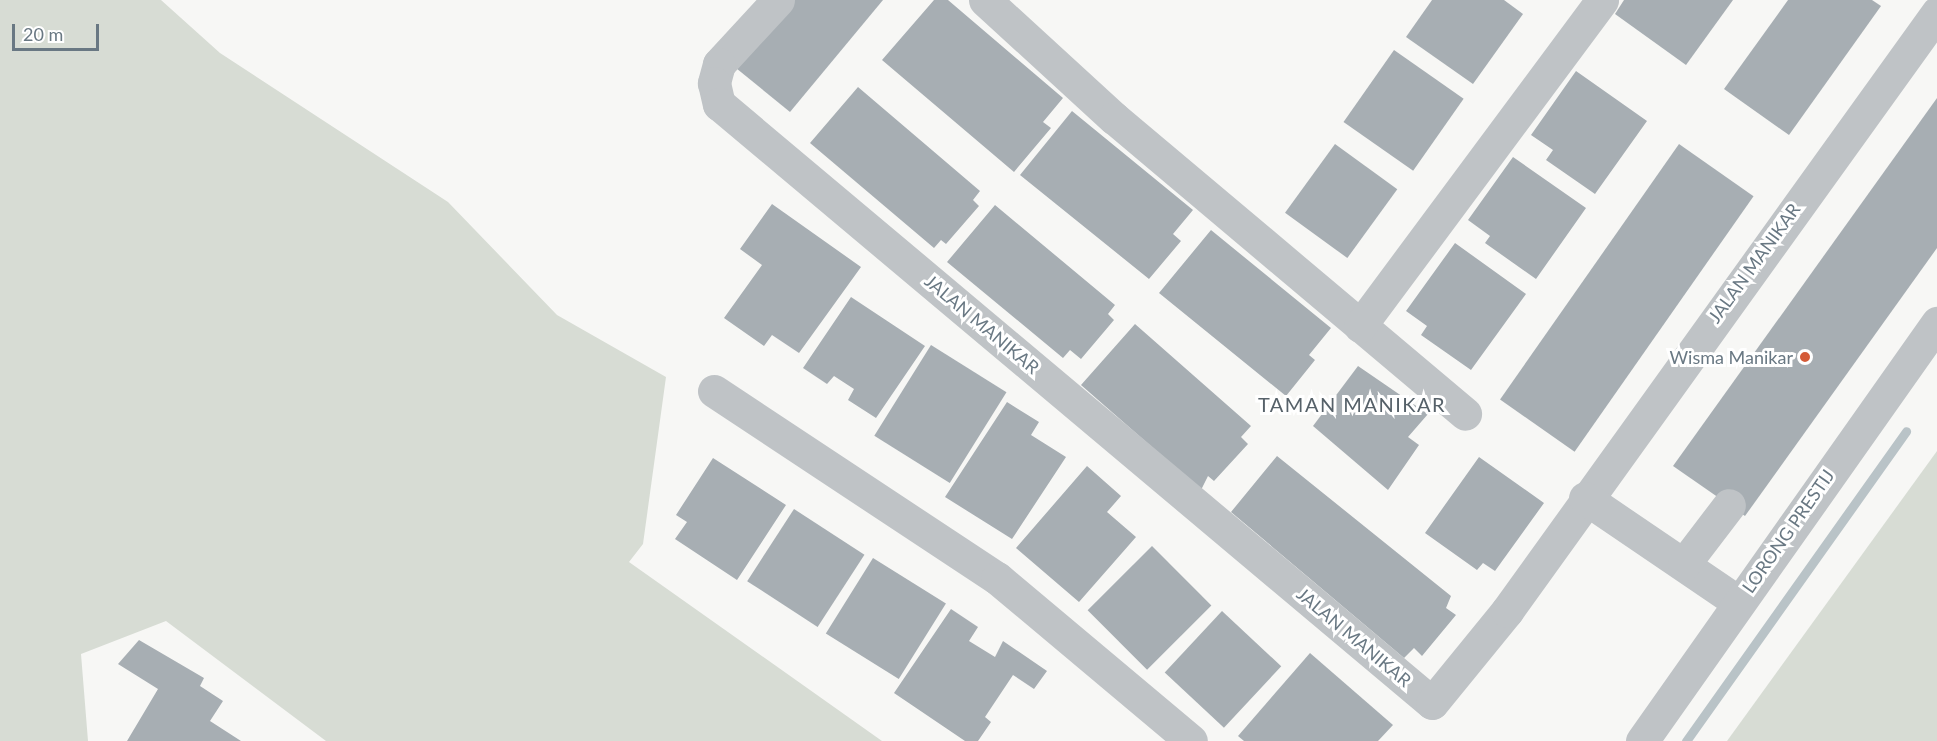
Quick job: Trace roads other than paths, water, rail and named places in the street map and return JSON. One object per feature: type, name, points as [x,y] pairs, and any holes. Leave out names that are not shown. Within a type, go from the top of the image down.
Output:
[{"type":"street","name":"JALAN MANIKAR","points":[[778,0],[719,64],[714,83],[719,104],[1432,703],[1507,611],[1585,498],[1937,13]]},
{"type":"street","points":[[985,0],[1360,326],[1465,414]]},
{"type":"street","points":[[1360,326],[1595,2]]},
{"type":"street","name":"LORONG PRESTIJ","points":[[1642,741],[1937,323]]},
{"type":"street","points":[[714,391],[997,578],[1191,741]]},
{"type":"street","points":[[1585,498],[1738,602]]},
{"type":"street","points":[[1684,564],[1729,505]]},
{"type":"waterway","points":[[1686,741],[1906,431]]},
{"type":"place","name":"Wisma Manikar","points":[[1805,357]]},
{"type":"district","name":"TAMAN MANIKAR","points":[[1352,404]]}]
